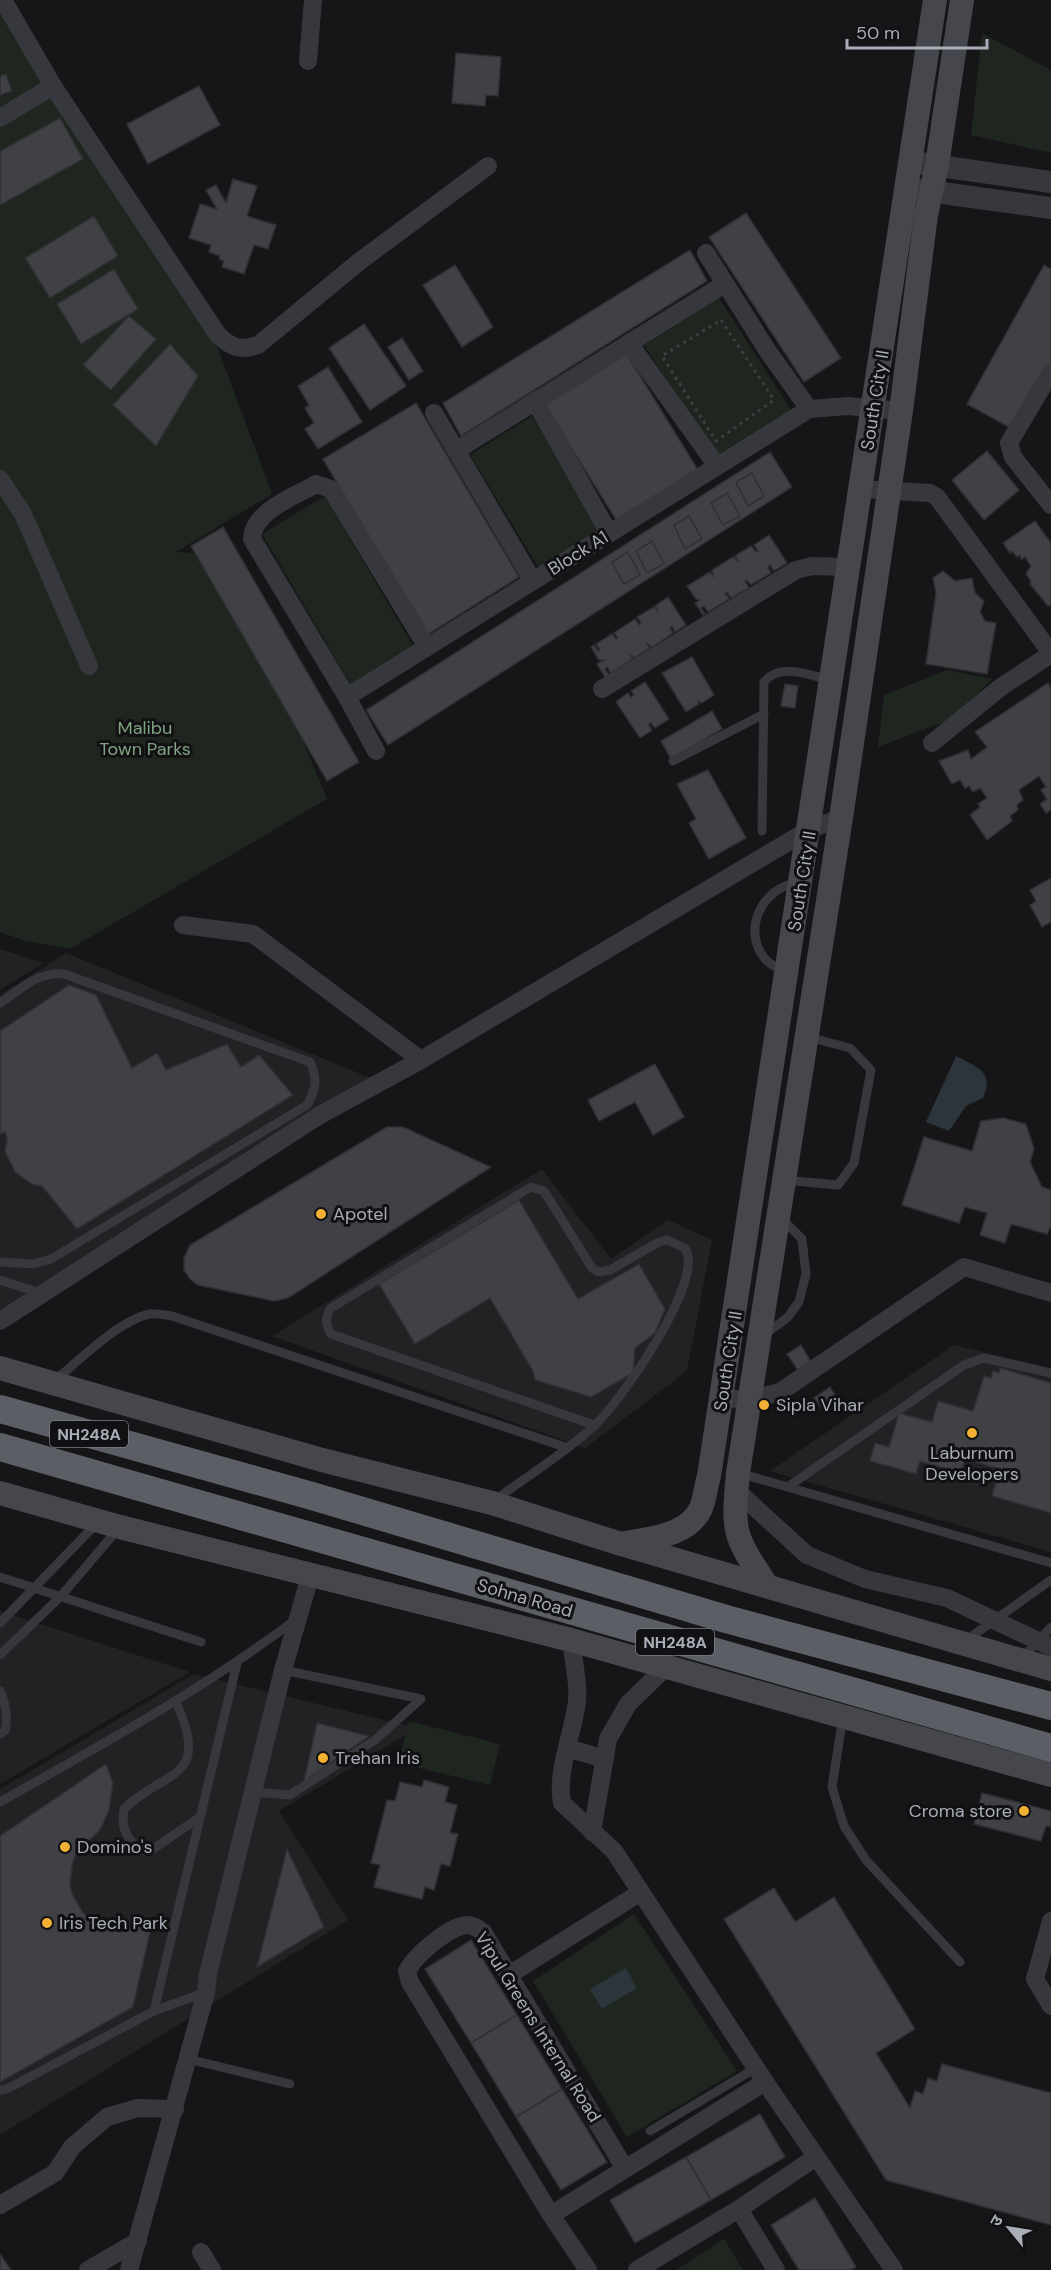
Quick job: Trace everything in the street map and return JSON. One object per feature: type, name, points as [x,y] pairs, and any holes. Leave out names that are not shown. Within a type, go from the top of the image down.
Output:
[{"type":"highway","name":"Sohna Road","points":[[0,1409],[312,1496],[726,1619],[1051,1706]]},
{"type":"highway","name":"Sohna Road","points":[[0,1447],[1051,1748]]},
{"type":"main road","name":"South City II","points":[[767,1586],[738,1538],[734,1515],[737,1482],[841,818],[901,411],[919,190],[912,162],[935,0]]},
{"type":"main road","name":"South City II","points":[[621,1544],[677,1532],[690,1525],[701,1508],[723,1398],[874,408],[919,190],[937,165],[962,0]]},
{"type":"main road","points":[[0,1368],[322,1460],[492,1503],[621,1544],[1051,1669]]},
{"type":"main road","points":[[0,1493],[109,1524],[571,1640],[1051,1775]]},
{"type":"street","points":[[3,0],[53,86],[218,335],[233,348],[244,349],[258,345],[360,261],[488,166]]},
{"type":"street","points":[[309,61],[313,0]]},
{"type":"street","points":[[0,118],[53,86]]},
{"type":"street","points":[[912,162],[1051,182]]},
{"type":"street","points":[[919,190],[1051,208]]},
{"type":"street","points":[[706,254],[723,285],[809,409],[874,408],[901,411]]},
{"type":"street","points":[[457,450],[723,285]]},
{"type":"street","points":[[629,343],[717,466]]},
{"type":"street","points":[[1051,372],[1045,395],[1011,438],[1010,448],[1013,457],[1051,505]]},
{"type":"street","points":[[535,401],[609,533]]},
{"type":"street","name":"Block A1","points":[[347,697],[809,409]]},
{"type":"street","points":[[434,413],[533,581]]},
{"type":"street","points":[[0,478],[23,514],[88,666]]},
{"type":"street","points":[[376,752],[347,697],[252,540],[252,529],[260,517],[316,484],[330,489],[427,647]]},
{"type":"street","points":[[861,489],[930,493],[937,497],[1051,653],[1001,687],[932,743]]},
{"type":"street","points":[[602,689],[796,570],[812,566],[849,567]]},
{"type":"street","points":[[0,1321],[320,1115],[421,1060],[733,877],[810,829],[841,818]]},
{"type":"street","points":[[183,925],[253,934],[421,1060]]},
{"type":"street","points":[[723,1398],[749,1400],[780,1392],[964,1267],[1051,1293]]},
{"type":"street","points":[[737,1482],[807,1555],[865,1579],[947,1598],[1044,1644]]},
{"type":"street","points":[[129,2270],[206,1992],[283,1670],[310,1574]]},
{"type":"street","points":[[571,1640],[578,1700],[560,1792],[562,1803],[614,1851],[761,2075],[894,2270]]},
{"type":"street","points":[[592,1832],[608,1739],[628,1704],[666,1666]]},
{"type":"street","points":[[567,1748],[604,1759]]},
{"type":"street","points":[[509,1975],[641,1892]]},
{"type":"street","points":[[1051,1921],[1035,1979],[1051,2006]]},
{"type":"street","name":"Vipul Greens Internal Road","points":[[588,2270],[551,2215],[410,1982],[407,1971],[413,1959],[423,1950],[463,1925],[474,1925],[483,1932],[624,2167]]},
{"type":"street","points":[[551,2215],[761,2075]]},
{"type":"street","points":[[0,2205],[55,2173],[72,2147],[107,2117],[138,2108],[175,2109]]},
{"type":"street","points":[[637,2270],[739,2209],[816,2157]]},
{"type":"street","points":[[739,2209],[776,2270]]},
{"type":"street","points":[[88,2270],[138,2241]]},
{"type":"street","points":[[201,2252],[212,2270]]},
{"type":"lane","points":[[762,831],[765,682],[777,672],[785,670],[831,680]]},
{"type":"lane","points":[[673,761],[764,714]]},
{"type":"lane","points":[[788,973],[766,959],[759,947],[755,933],[757,917],[761,904],[778,887],[801,883]]},
{"type":"lane","points":[[0,1003],[40,975],[50,972],[64,974],[310,1062],[315,1072],[316,1089],[307,1105],[51,1259],[33,1264],[0,1262]]},
{"type":"lane","points":[[783,1180],[838,1185],[854,1163],[871,1071],[850,1048],[806,1036]]},
{"type":"lane","points":[[492,1503],[594,1425],[642,1365],[680,1298],[690,1263],[685,1248],[667,1240],[659,1242],[610,1270],[598,1272],[592,1268],[544,1191],[531,1187],[331,1308],[326,1316],[326,1326],[332,1334],[594,1425]]},
{"type":"lane","points":[[759,1338],[787,1318],[799,1302],[806,1274],[802,1239],[778,1216]]},
{"type":"lane","points":[[0,1280],[42,1294]]},
{"type":"lane","points":[[52,1383],[112,1334],[136,1318],[151,1313],[172,1316],[565,1448]]},
{"type":"lane","points":[[789,1486],[964,1365],[984,1358],[1051,1373]]},
{"type":"lane","points":[[737,1482],[789,1486],[1051,1563]]},
{"type":"lane","points":[[0,1623],[109,1524]]},
{"type":"lane","points":[[0,1654],[60,1596],[109,1524]]},
{"type":"lane","points":[[0,1576],[201,1642]]},
{"type":"lane","points":[[963,1642],[1051,1580]]},
{"type":"lane","points":[[0,1802],[176,1702],[237,1663],[297,1618]]},
{"type":"lane","points":[[1019,1660],[1044,1644],[1051,1627]]},
{"type":"lane","points":[[154,2011],[237,1663]]},
{"type":"lane","points":[[254,1792],[290,1795],[375,1740],[421,1699],[283,1670]]},
{"type":"lane","points":[[0,1691],[5,1702],[7,1722],[5,1731],[0,1734]]},
{"type":"lane","points":[[176,1702],[186,1734],[189,1754],[186,1762],[163,1784],[124,1809],[123,1827],[134,1844],[145,1851],[153,1849],[200,1817]]},
{"type":"lane","points":[[843,1716],[832,1787],[844,1826],[872,1866],[960,1962]]},
{"type":"lane","points":[[0,2090],[7,2089],[154,2011],[206,1992]]},
{"type":"lane","points":[[188,2059],[290,2084]]},
{"type":"lane","points":[[650,2131],[761,2075]]},
{"type":"path","points":[[721,320],[774,400],[716,441],[662,356],[721,320]]},
{"type":"shaded area","points":[[0,949],[44,963],[0,990]]},
{"type":"shaded area","points":[[66,953],[378,1081],[0,1317],[0,995]]},
{"type":"shaded area","points":[[956,1056],[982,1071],[987,1082],[983,1098],[966,1106],[949,1131],[926,1122]]},
{"type":"shaded area","points":[[542,1169],[611,1259],[668,1220],[712,1240],[687,1371],[585,1448],[272,1336]]},
{"type":"shaded area","points":[[954,1345],[1051,1368],[1051,1552],[770,1471]]},
{"type":"shaded area","points":[[0,1611],[190,1672],[0,1784]]},
{"type":"shaded area","points":[[194,1674],[417,1728],[279,1811],[348,1920],[0,2135],[0,1789]]},
{"type":"shaded area","points":[[626,1968],[637,1988],[602,2009],[590,1989]]},
{"type":"green space","name":"Malibu Town Parks","points":[[0,1],[213,335],[272,494],[176,552],[226,554],[327,799],[70,949],[25,941],[0,932]]},
{"type":"green space","points":[[982,33],[1051,70],[1051,153],[971,135]]},
{"type":"green space","points":[[719,298],[793,413],[718,460],[644,345]]},
{"type":"green space","points":[[532,416],[603,533],[541,572],[470,455]]},
{"type":"green space","points":[[325,496],[416,651],[354,690],[262,534]]},
{"type":"green space","points":[[947,670],[992,679],[952,719],[878,747],[884,695]]},
{"type":"green space","points":[[409,1721],[500,1744],[490,1785],[398,1763]]},
{"type":"green space","points":[[634,1914],[737,2071],[627,2137],[533,1981]]},
{"type":"green space","points":[[724,2239],[743,2270],[676,2270]]},
{"type":"building","points":[[456,53],[501,57],[498,96],[486,95],[485,106],[452,103]]},
{"type":"building","points":[[6,74],[12,91],[0,95],[0,76]]},
{"type":"building","points":[[199,86],[220,125],[148,164],[127,124]]},
{"type":"building","points":[[60,118],[83,159],[0,205],[0,151]]},
{"type":"building","points":[[233,179],[257,186],[247,216],[276,225],[268,249],[254,245],[244,274],[222,267],[224,261],[219,259],[220,256],[209,252],[211,245],[189,238],[200,204],[217,209],[206,190],[216,185],[226,203]]},
{"type":"building","points":[[746,213],[841,358],[804,382],[709,237]]},
{"type":"building","points":[[94,216],[118,256],[50,298],[25,258]]},
{"type":"building","points":[[690,250],[707,281],[461,436],[443,403]]},
{"type":"building","points":[[455,265],[493,327],[462,347],[423,285]]},
{"type":"building","points":[[1044,265],[1051,269],[1051,364],[1014,430],[967,404]]},
{"type":"building","points":[[114,269],[138,309],[81,344],[57,304]]},
{"type":"building","points":[[129,316],[156,339],[111,390],[83,365]]},
{"type":"building","points":[[364,324],[406,386],[370,410],[329,348]]},
{"type":"building","points":[[402,338],[423,371],[409,380],[388,347]]},
{"type":"building","points":[[170,344],[198,376],[156,446],[113,405]]},
{"type":"building","points":[[626,353],[698,470],[617,521],[544,404]]},
{"type":"building","points":[[328,367],[362,422],[318,449],[305,429],[314,423],[305,408],[309,405],[298,386]]},
{"type":"building","points":[[416,403],[519,577],[427,635],[323,459]]},
{"type":"building","points":[[987,451],[1019,490],[984,520],[952,480]]},
{"type":"building","points":[[770,452],[792,487],[388,745],[366,710]]},
{"type":"building","points":[[752,473],[764,496],[748,506],[736,482]]},
{"type":"building","points":[[727,493],[740,516],[723,525],[711,503]]},
{"type":"building","points":[[689,516],[702,539],[685,549],[674,525]]},
{"type":"building","points":[[1035,521],[1051,543],[1051,605],[1048,606],[1030,584],[1031,581],[1026,574],[1031,566],[1025,557],[1021,560],[1020,555],[1017,557],[1012,551],[1010,553],[1003,543]]},
{"type":"building","points":[[223,527],[359,762],[327,781],[191,546]]},
{"type":"building","points":[[769,535],[787,563],[774,571],[770,565],[768,567],[771,573],[751,585],[747,580],[745,581],[749,588],[731,598],[727,592],[725,593],[729,599],[708,612],[704,606],[701,608],[705,614],[703,615],[695,603],[700,600],[696,599],[687,586],[710,572],[714,577],[712,570],[733,557],[739,562],[735,556],[751,546],[756,552],[758,551],[754,545]]},
{"type":"building","points":[[652,541],[664,564],[647,573],[636,551]]},
{"type":"building","points":[[628,552],[640,575],[624,584],[612,562]]},
{"type":"building","points":[[943,571],[955,581],[972,578],[975,593],[984,601],[980,612],[985,621],[996,623],[987,674],[926,664],[936,593],[933,578]]},
{"type":"building","points":[[668,597],[686,625],[675,632],[672,626],[670,628],[673,633],[652,647],[646,642],[650,648],[634,658],[629,653],[632,659],[611,673],[607,667],[605,669],[609,675],[605,677],[597,664],[604,660],[599,660],[591,647],[594,645],[598,651],[600,650],[596,644],[612,634],[616,639],[618,638],[614,633],[635,619],[639,625],[641,623],[637,617],[654,607],[659,612],[655,606]]},
{"type":"building","points":[[692,657],[714,695],[702,703],[698,701],[699,704],[686,712],[662,673]]},
{"type":"building","points":[[645,682],[669,719],[655,728],[651,723],[648,724],[652,730],[640,738],[616,702],[628,693],[631,697],[634,695],[631,691]]},
{"type":"building","points":[[1048,683],[1051,688],[1051,810],[1046,813],[1040,804],[1047,799],[1041,790],[1046,787],[1039,776],[1019,790],[1023,800],[1017,805],[1018,810],[1010,816],[1012,821],[987,840],[970,815],[980,807],[978,804],[987,798],[980,788],[973,792],[969,786],[965,788],[960,780],[952,784],[939,761],[968,750],[971,759],[987,747],[975,732]]},
{"type":"building","points":[[785,684],[798,686],[795,708],[781,706]]},
{"type":"building","points":[[712,711],[722,729],[671,759],[661,741]]},
{"type":"building","points":[[708,770],[746,838],[709,859],[689,823],[696,819],[677,784]]},
{"type":"building","points":[[1051,878],[1051,922],[1042,927],[1030,905],[1036,901],[1030,890]]},
{"type":"building","points":[[69,985],[96,995],[132,1068],[157,1053],[166,1070],[227,1044],[241,1067],[259,1055],[293,1095],[77,1229],[42,1186],[32,1184],[15,1172],[5,1151],[7,1138],[5,1132],[0,1134],[0,1031]]},
{"type":"building","points":[[655,1064],[684,1117],[653,1135],[635,1102],[599,1121],[588,1100]]},
{"type":"building","points":[[1003,1118],[1026,1124],[1034,1149],[1030,1162],[1042,1187],[1051,1190],[1051,1226],[1047,1234],[1011,1224],[1005,1243],[980,1235],[987,1213],[965,1207],[959,1223],[902,1205],[924,1137],[972,1151],[981,1121]]},
{"type":"building","points":[[387,1127],[403,1127],[491,1167],[288,1298],[274,1301],[198,1285],[190,1279],[184,1270],[184,1258],[190,1245]]},
{"type":"building","points":[[519,1200],[578,1299],[639,1264],[665,1309],[655,1333],[635,1348],[633,1373],[591,1397],[535,1380],[533,1371],[490,1298],[415,1344],[379,1284]]},
{"type":"building","points":[[801,1345],[812,1364],[799,1372],[787,1354]]},
{"type":"building","name":"Laburnum Developers","points":[[1000,1368],[1051,1383],[1051,1513],[992,1496],[1000,1469],[965,1459],[961,1473],[920,1461],[916,1474],[870,1461],[875,1443],[889,1447],[899,1413],[932,1422],[938,1401],[973,1411],[984,1376],[991,1378],[993,1371],[999,1373]]},
{"type":"building","points":[[830,1387],[837,1398],[821,1408],[814,1398]]},
{"type":"building","name":"Trehan Iris","points":[[317,1723],[369,1736],[304,1781]]},
{"type":"building","name":"Iris Tech Park","points":[[106,1764],[113,1783],[109,1810],[100,1830],[78,1851],[73,1861],[70,1883],[72,1894],[83,1913],[101,1926],[123,1931],[144,1925],[153,1919],[133,2007],[0,2082],[0,1836]]},
{"type":"building","points":[[424,1780],[449,1787],[445,1802],[457,1805],[450,1833],[458,1834],[450,1866],[441,1864],[434,1890],[425,1887],[422,1899],[374,1887],[380,1865],[371,1863],[387,1800],[395,1801],[400,1782],[422,1787]]},
{"type":"building","points":[[982,1793],[1051,1811],[1051,1827],[1046,1826],[1041,1841],[974,1824]]},
{"type":"building","points":[[287,1849],[324,1927],[257,1967]]},
{"type":"building","points":[[774,1888],[795,1922],[834,1897],[915,2029],[876,2053],[910,2108],[915,2091],[923,2094],[928,2078],[937,2081],[942,2064],[1051,2093],[1051,2225],[886,2180],[724,1919]]},
{"type":"building","points":[[471,1940],[517,2015],[471,2043],[425,1969]]},
{"type":"building","points":[[517,2015],[562,2089],[516,2117],[471,2043]]},
{"type":"building","points":[[562,2089],[607,2162],[561,2190],[516,2117]]},
{"type":"building","points":[[760,2114],[785,2157],[711,2200],[686,2157]]},
{"type":"building","points":[[686,2157],[711,2200],[635,2243],[610,2200]]},
{"type":"building","points":[[815,2198],[856,2267],[850,2270],[799,2270],[771,2225]]},
{"type":"building","points":[[0,2254],[11,2270],[0,2270]]},
{"type":"place","name":"Apotel","points":[[321,1214]]},
{"type":"place","name":"Sipla Vihar","points":[[764,1405]]},
{"type":"place","name":"Laburnum Developers","points":[[972,1433]]},
{"type":"place","name":"Trehan Iris","points":[[323,1758]]},
{"type":"place","name":"Croma store","points":[[1024,1811]]},
{"type":"place","name":"Domino's","points":[[65,1847]]},
{"type":"place","name":"Iris Tech Park","points":[[47,1923]]}]
